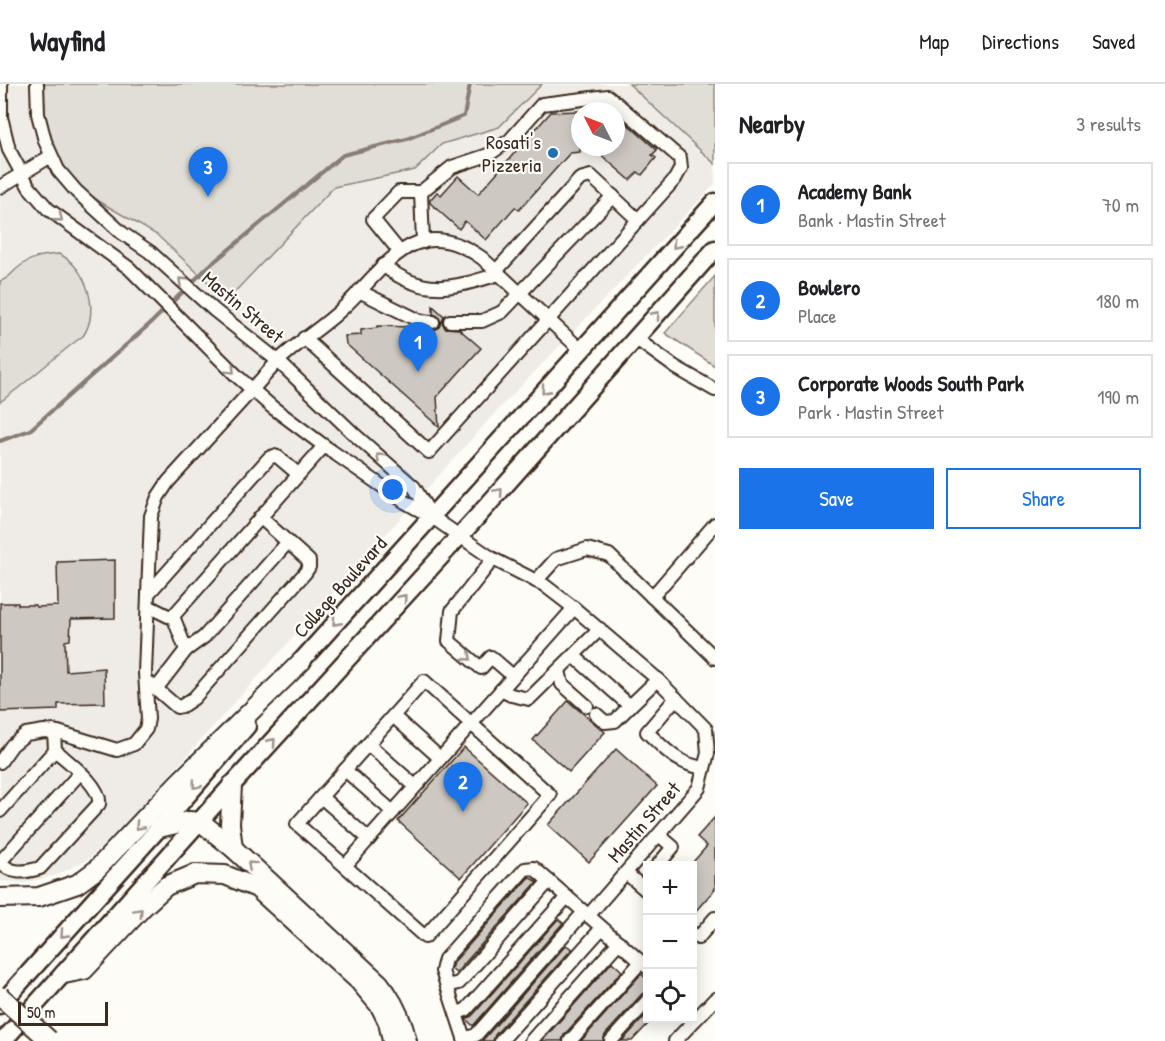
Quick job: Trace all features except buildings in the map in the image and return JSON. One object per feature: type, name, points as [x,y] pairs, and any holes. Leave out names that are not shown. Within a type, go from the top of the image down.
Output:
[{"type":"highway","points":[[0,898],[39,897],[77,884],[96,870],[178,783],[302,661]]},
{"type":"highway","points":[[232,785],[230,824],[233,848]]},
{"type":"highway","points":[[159,828],[189,820],[201,822],[233,848],[379,983],[396,1008],[407,1041]]},
{"type":"highway","points":[[64,974],[84,970],[166,886],[195,874],[225,875],[257,888],[358,980],[380,1006],[388,1022],[392,1041]]},
{"type":"highway","points":[[0,996],[50,1040]]},
{"type":"main road","name":"College Boulevard","points":[[0,1005],[159,828],[302,661],[715,202]]},
{"type":"main road","points":[[3,1041],[232,785],[460,536],[715,249]]},
{"type":"street","name":"Mastin Street","points":[[1,84],[1,117],[4,134],[15,164],[33,193],[48,209],[114,256],[252,390],[324,446],[405,502],[432,516],[493,559],[544,585],[658,679],[706,729],[709,761],[699,788],[603,900],[586,914],[476,1035],[465,1040]]},
{"type":"street","name":"Mastin Street","points":[[37,84],[36,99],[40,126],[51,156],[62,175],[76,191],[122,233],[150,252],[214,310],[278,361],[355,435],[414,487],[432,516]]},
{"type":"street","points":[[304,338],[429,452],[675,178],[681,168],[680,158],[608,96],[543,104],[510,140],[488,154],[452,167],[421,192],[399,192],[373,219],[399,252]]},
{"type":"street","points":[[0,187],[51,156]]},
{"type":"street","points":[[383,265],[396,276],[415,285],[435,287],[460,286],[497,273],[580,179],[591,176],[638,220]]},
{"type":"street","points":[[421,192],[423,242]]},
{"type":"street","points":[[450,321],[482,321],[502,312],[613,196]]},
{"type":"street","points":[[0,762],[12,745],[26,734],[54,731],[117,750],[134,744],[146,729],[152,516],[158,497],[168,482],[278,361],[339,312],[383,265],[399,252],[423,242],[436,240],[468,248],[581,350]]},
{"type":"street","points":[[359,291],[420,321],[433,321]]},
{"type":"street","points":[[635,338],[675,367],[715,390]]},
{"type":"street","points":[[173,616],[324,446]]},
{"type":"street","points":[[148,600],[269,458],[278,457],[298,474]]},
{"type":"street","points":[[146,680],[177,707],[188,702],[202,690],[309,567],[309,561],[260,517]]},
{"type":"street","points":[[652,597],[715,524]]},
{"type":"street","points":[[156,688],[186,650],[204,637],[288,542]]},
{"type":"street","points":[[536,581],[556,559],[587,549],[609,555],[714,654]]},
{"type":"street","points":[[493,559],[452,611],[449,640],[481,668],[491,657],[513,676]]},
{"type":"street","points":[[148,600],[168,616],[173,616]]},
{"type":"street","points":[[345,866],[574,608]]},
{"type":"street","points":[[173,616],[186,650]]},
{"type":"street","points":[[501,690],[529,699],[600,629]]},
{"type":"street","points":[[574,656],[630,706]]},
{"type":"street","points":[[559,670],[562,684],[604,722],[615,721],[658,679]]},
{"type":"street","points":[[424,681],[550,795],[425,937],[297,824],[393,716],[424,681]]},
{"type":"street","points":[[676,698],[647,732],[667,752],[687,766],[709,761]]},
{"type":"street","points":[[393,716],[440,758]]},
{"type":"street","points":[[54,731],[55,750],[80,773],[93,786],[100,796],[99,804],[40,868],[27,872],[10,871],[0,862],[80,773]]},
{"type":"street","points":[[368,744],[415,786]]},
{"type":"street","points":[[0,811],[55,750]]},
{"type":"street","points":[[345,770],[393,812]]},
{"type":"street","points":[[321,797],[369,839]]},
{"type":"street","points":[[659,834],[673,847],[661,861]]},
{"type":"street","points":[[465,1040],[442,970],[445,959],[525,869],[534,868],[643,964]]},
{"type":"street","points":[[626,873],[643,883]]},
{"type":"street","points":[[447,986],[459,983],[549,881]]},
{"type":"street","points":[[456,1013],[466,1011],[567,897]]},
{"type":"street","points":[[697,937],[715,918]]},
{"type":"street","points":[[501,1041],[602,928]]},
{"type":"street","points":[[531,1041],[619,942]]},
{"type":"street","points":[[570,1041],[643,966]]},
{"type":"street","points":[[675,1041],[715,999]]},
{"type":"street","points":[[611,1041],[643,1006]]},
{"type":"shaded area","points":[[0,84],[715,84],[715,184],[493,415],[130,819],[90,858],[57,875],[25,883],[0,881]]},
{"type":"shaded area","points":[[44,84],[542,84],[499,127],[442,144],[415,170],[334,187],[227,300],[157,235],[102,203],[85,191],[68,173],[51,142],[45,121]]},
{"type":"shaded area","points":[[629,84],[715,84],[715,164]]},
{"type":"shaded area","points":[[59,254],[77,268],[88,290],[91,314],[88,326],[83,336],[0,402],[0,281],[28,261]]},
{"type":"shaded area","points":[[715,276],[715,366],[665,333]]},
{"type":"waterway","points":[[0,441],[30,430],[152,322],[209,266],[343,155],[407,139],[464,116],[470,84]]},
{"type":"place","name":"Rosati's Pizzeria","points":[[553,153]]},
{"type":"place","name":"Corporate Woods South Park","points":[[208,197]]},
{"type":"place","name":"Academy Bank","points":[[418,372]]},
{"type":"place","name":"Bowlero","points":[[463,812]]}]
